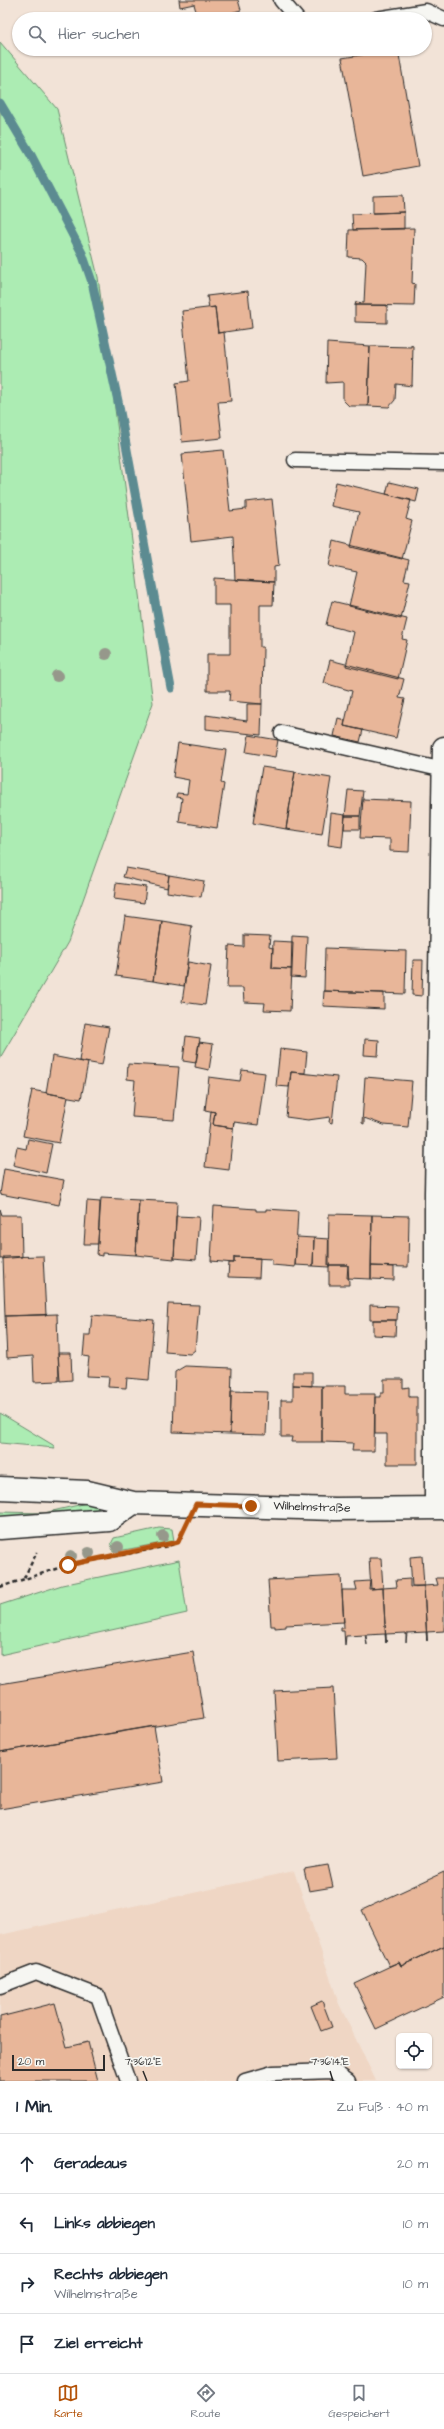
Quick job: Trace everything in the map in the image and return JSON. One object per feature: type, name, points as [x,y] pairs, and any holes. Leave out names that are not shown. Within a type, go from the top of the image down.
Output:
[{"type":"street","points":[[440,1508],[440,1177],[444,748]]},
{"type":"street","name":"Wilhelmstraße","points":[[0,1488],[87,1492],[133,1503],[335,1509],[440,1508]]},
{"type":"street","points":[[0,1528],[109,1520],[133,1503]]},
{"type":"lane","points":[[280,0],[291,12]]},
{"type":"lane","points":[[432,14],[444,19]]},
{"type":"lane","points":[[295,460],[444,463]]},
{"type":"lane","points":[[282,733],[444,770]]},
{"type":"lane","points":[[0,1986],[36,1972],[98,1996],[128,2081]]},
{"type":"lane","points":[[245,2081],[273,2073],[333,2071],[348,2081]]},
{"type":"path","points":[[0,1586],[68,1565],[178,1542],[196,1504]]},
{"type":"shaded area","points":[[294,1871],[339,2004],[376,2081],[0,2081],[0,1935]]},
{"type":"green space","points":[[0,42],[57,109],[98,277],[153,703],[68,942],[0,1058]]},
{"type":"green space","points":[[0,1413],[53,1445],[55,1448],[0,1443]]},
{"type":"green space","points":[[87,1503],[97,1505],[100,1510],[0,1518],[0,1512],[44,1513]]},
{"type":"green space","points":[[159,1528],[172,1529],[174,1541],[113,1552],[111,1544],[114,1538]]},
{"type":"green space","points":[[179,1560],[187,1613],[0,1655],[0,1605],[62,1585]]},
{"type":"building","points":[[179,0],[238,0],[241,10],[234,12],[196,12],[194,4],[180,7]]},
{"type":"building","points":[[354,56],[399,56],[418,166],[363,176],[342,58]]},
{"type":"building","points":[[403,195],[404,212],[373,213],[373,196]]},
{"type":"building","points":[[404,212],[404,229],[353,230],[352,214]]},
{"type":"building","points":[[414,228],[412,283],[415,284],[414,306],[355,305],[356,302],[364,303],[366,262],[362,258],[348,257],[349,230]]},
{"type":"building","points":[[248,291],[252,328],[218,333],[215,307],[209,308],[207,296]]},
{"type":"building","points":[[355,305],[387,305],[387,323],[355,322]]},
{"type":"building","points":[[215,307],[218,333],[224,332],[231,401],[218,402],[222,438],[182,442],[176,383],[189,381],[182,311]]},
{"type":"building","points":[[327,343],[370,346],[368,406],[349,406],[343,400],[343,382],[326,383]]},
{"type":"building","points":[[411,345],[413,346],[412,386],[396,384],[395,400],[389,407],[368,406],[370,346],[411,347]]},
{"type":"building","points":[[223,450],[230,511],[246,509],[246,502],[272,499],[279,566],[274,567],[274,582],[235,580],[233,536],[191,541],[182,454]]},
{"type":"building","points":[[336,482],[411,500],[406,519],[412,521],[402,559],[351,547],[359,512],[331,506]]},
{"type":"building","points":[[389,482],[419,489],[416,502],[386,494]]},
{"type":"building","points":[[334,541],[409,560],[404,580],[410,581],[401,619],[349,606],[357,572],[329,566]]},
{"type":"building","points":[[214,578],[274,582],[273,605],[260,605],[260,647],[263,647],[262,704],[229,701],[230,691],[207,691],[207,654],[230,654],[230,605],[214,605]]},
{"type":"building","points":[[332,601],[407,619],[402,639],[407,640],[398,679],[346,666],[354,632],[326,625]]},
{"type":"building","points":[[330,660],[404,679],[399,698],[405,699],[396,738],[344,726],[352,691],[324,683]]},
{"type":"building","points":[[247,704],[262,704],[261,735],[206,729],[206,715],[247,721]]},
{"type":"building","points":[[338,718],[345,720],[344,726],[363,730],[360,742],[334,736]]},
{"type":"building","points":[[249,735],[278,740],[275,757],[246,752]]},
{"type":"building","points":[[178,743],[226,750],[221,783],[224,784],[217,828],[179,822],[182,798],[176,797],[177,793],[187,794],[189,780],[173,777]]},
{"type":"building","points":[[262,767],[295,772],[286,829],[253,823]]},
{"type":"building","points":[[295,772],[331,778],[322,834],[286,829]]},
{"type":"building","points":[[348,790],[363,791],[360,816],[345,816]]},
{"type":"building","points":[[363,799],[411,801],[409,852],[390,851],[390,839],[360,838]]},
{"type":"building","points":[[331,813],[345,815],[342,847],[328,845]]},
{"type":"building","points":[[345,816],[360,816],[360,829],[344,829]]},
{"type":"building","points":[[126,868],[169,875],[167,888],[123,877]]},
{"type":"building","points":[[169,875],[204,881],[201,897],[167,892]]},
{"type":"building","points":[[116,883],[146,887],[144,903],[114,899]]},
{"type":"building","points":[[125,916],[162,921],[153,981],[116,976]]},
{"type":"building","points":[[162,921],[192,926],[184,986],[153,981]]},
{"type":"building","points":[[244,935],[270,936],[269,947],[273,948],[272,968],[292,969],[290,1011],[264,1010],[265,1003],[244,1002],[243,988],[227,988],[229,946],[244,947]]},
{"type":"building","points":[[292,935],[307,936],[305,978],[291,977]]},
{"type":"building","points":[[273,941],[293,942],[292,969],[272,968]]},
{"type":"building","points":[[325,948],[406,951],[405,994],[324,991]]},
{"type":"building","points":[[413,960],[423,960],[422,996],[412,995]]},
{"type":"building","points":[[188,962],[211,966],[205,1005],[182,1002]]},
{"type":"building","points":[[324,991],[384,993],[384,1009],[323,1006]]},
{"type":"building","points":[[85,1023],[109,1027],[102,1065],[79,1061]]},
{"type":"building","points":[[186,1036],[200,1038],[196,1063],[183,1061]]},
{"type":"building","points":[[365,1039],[379,1040],[378,1056],[364,1055]]},
{"type":"building","points":[[199,1042],[213,1044],[209,1070],[195,1067]]},
{"type":"building","points":[[280,1049],[307,1052],[305,1073],[291,1072],[289,1087],[276,1086]]},
{"type":"building","points":[[52,1056],[88,1063],[81,1099],[46,1093]]},
{"type":"building","points":[[128,1064],[179,1067],[174,1120],[132,1117],[135,1080],[127,1079]]},
{"type":"building","points":[[242,1070],[265,1073],[258,1125],[234,1122],[233,1128],[213,1125],[215,1112],[205,1110],[209,1077],[240,1081]]},
{"type":"building","points":[[291,1072],[337,1077],[332,1123],[329,1122],[330,1117],[308,1120],[286,1117]]},
{"type":"building","points":[[365,1077],[412,1081],[408,1127],[384,1125],[364,1118],[364,1124],[362,1123]]},
{"type":"building","points":[[32,1090],[68,1097],[59,1143],[23,1136]]},
{"type":"building","points":[[211,1111],[215,1112],[213,1125],[233,1128],[234,1122],[229,1170],[205,1167]]},
{"type":"building","points":[[28,1139],[52,1144],[46,1173],[13,1165],[17,1147],[26,1149]]},
{"type":"building","points":[[4,1169],[64,1180],[59,1205],[0,1194]]},
{"type":"building","points":[[101,1198],[139,1200],[136,1255],[102,1253],[102,1256],[97,1255]]},
{"type":"building","points":[[139,1200],[177,1202],[174,1259],[136,1255]]},
{"type":"building","points":[[87,1201],[100,1202],[98,1244],[84,1244]]},
{"type":"building","points":[[214,1206],[256,1209],[256,1211],[266,1211],[266,1209],[298,1211],[295,1267],[272,1265],[272,1259],[234,1257],[234,1263],[211,1261]]},
{"type":"building","points":[[0,1209],[2,1215],[21,1215],[22,1257],[0,1259]]},
{"type":"building","points":[[329,1214],[372,1215],[371,1279],[347,1278],[348,1265],[328,1265]]},
{"type":"building","points":[[372,1215],[409,1216],[408,1267],[371,1266]]},
{"type":"building","points":[[176,1216],[199,1217],[196,1260],[174,1258]]},
{"type":"building","points":[[297,1237],[314,1238],[313,1266],[295,1265]]},
{"type":"building","points":[[314,1238],[329,1239],[329,1267],[313,1266]]},
{"type":"building","points":[[43,1256],[46,1315],[5,1316],[3,1257]]},
{"type":"building","points":[[234,1257],[260,1258],[259,1278],[228,1277],[229,1263],[234,1263]]},
{"type":"building","points":[[329,1265],[348,1265],[349,1285],[329,1285]]},
{"type":"building","points":[[371,1266],[394,1267],[394,1280],[371,1279]]},
{"type":"building","points":[[168,1304],[199,1305],[195,1350],[190,1354],[165,1352]]},
{"type":"building","points":[[370,1305],[398,1306],[397,1320],[370,1320]]},
{"type":"building","points":[[57,1314],[59,1381],[34,1382],[33,1356],[7,1358],[5,1316]]},
{"type":"building","points":[[92,1315],[154,1320],[149,1380],[127,1378],[126,1388],[108,1387],[109,1377],[87,1376],[89,1357],[83,1356],[85,1335],[90,1335]]},
{"type":"building","points":[[373,1320],[396,1320],[395,1336],[373,1335]]},
{"type":"building","points":[[58,1353],[71,1353],[72,1380],[60,1381]]},
{"type":"building","points":[[185,1366],[232,1368],[230,1434],[173,1432],[175,1372]]},
{"type":"building","points":[[293,1372],[312,1372],[312,1386],[293,1385]]},
{"type":"building","points":[[384,1379],[403,1379],[403,1388],[409,1387],[409,1397],[417,1397],[417,1464],[387,1464],[387,1434],[375,1434],[375,1397],[381,1397],[381,1393],[384,1393]]},
{"type":"building","points":[[293,1385],[322,1386],[322,1442],[291,1442],[292,1437],[281,1437],[281,1400],[293,1400]]},
{"type":"building","points":[[322,1386],[345,1386],[345,1394],[375,1394],[374,1451],[352,1451],[353,1443],[322,1442]]},
{"type":"building","points":[[231,1391],[268,1392],[266,1435],[230,1434]]},
{"type":"building","points":[[422,1556],[424,1586],[412,1586],[410,1557]]},
{"type":"building","points":[[369,1558],[381,1558],[383,1588],[371,1589]]},
{"type":"building","points":[[341,1576],[344,1622],[286,1625],[286,1627],[275,1628],[275,1626],[271,1626],[268,1580]]},
{"type":"building","points":[[436,1578],[444,1578],[444,1631],[427,1632],[427,1641],[424,1586],[438,1585]]},
{"type":"building","points":[[410,1579],[410,1587],[424,1586],[427,1641],[426,1632],[407,1633],[406,1642],[406,1633],[386,1634],[386,1643],[383,1588],[397,1587],[396,1580]]},
{"type":"building","points":[[370,1581],[369,1589],[383,1588],[386,1643],[385,1634],[366,1635],[367,1645],[365,1635],[346,1636],[345,1646],[344,1631],[341,1631],[341,1628],[344,1628],[342,1590],[357,1590],[355,1582]]},
{"type":"building","points":[[193,1652],[204,1718],[0,1752],[0,1684]]},
{"type":"building","points":[[333,1688],[337,1758],[278,1761],[274,1691]]},
{"type":"building","points":[[154,1726],[163,1782],[0,1809],[0,1752]]},
{"type":"building","points":[[328,1865],[333,1887],[309,1891],[304,1869]]},
{"type":"building","points":[[444,1872],[444,1946],[401,1966],[399,1962],[389,1966],[362,1910]]},
{"type":"building","points":[[444,1946],[444,1997],[376,2029],[354,1983],[399,1962],[401,1966]]},
{"type":"building","points":[[322,2001],[332,2027],[321,2031],[311,2006]]},
{"type":"building","points":[[55,2003],[67,2047],[88,2042],[98,2081],[0,2081],[0,2017]]},
{"type":"waterway","points":[[0,103],[31,155],[82,253],[92,282],[118,401],[171,688]]},
{"type":"route","points":[[68,1565],[168,1546],[178,1542],[196,1504],[251,1506]]}]
